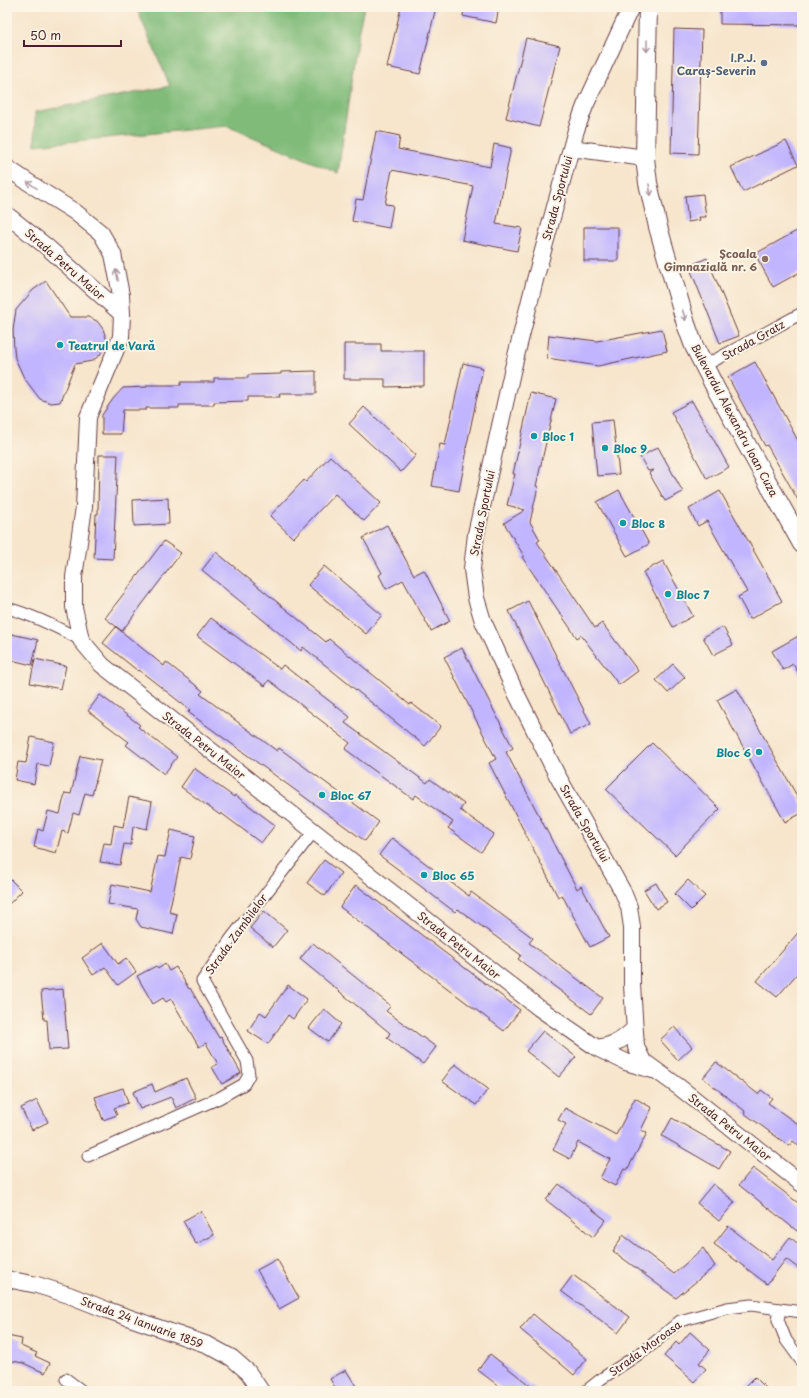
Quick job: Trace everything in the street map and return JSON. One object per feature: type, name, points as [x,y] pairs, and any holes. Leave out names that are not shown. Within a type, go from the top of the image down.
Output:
[{"type":"main road","name":"Strada Sportului","points":[[631,7],[585,106],[571,148],[512,372],[476,534],[472,569],[476,598],[483,621],[514,689],[557,775],[623,892],[629,907],[632,927],[634,1029]]},
{"type":"main road","name":"Bulevardul Alexandru Ioan Cuza","points":[[648,7],[645,158],[658,227],[686,324],[694,346],[802,544]]},
{"type":"main road","points":[[571,148],[645,158]]},
{"type":"main road","name":"Strada Petru Maior","points":[[7,168],[75,212],[101,233],[113,254],[121,295],[121,337],[88,417],[84,507],[74,577],[74,607],[81,640],[102,664],[539,1008],[597,1048],[626,1062],[658,1071]]},
{"type":"main road","name":"Strada Petru Maior","points":[[7,215],[47,247],[122,314]]},
{"type":"main road","points":[[597,1048],[610,1046],[623,1040],[634,1029]]},
{"type":"main road","name":"Strada Petru Maior","points":[[634,1029],[658,1071],[802,1184]]},
{"type":"main road","name":"Strada 24 Ianuarie 1859","points":[[7,1279],[37,1285],[69,1295],[107,1310],[208,1345],[232,1358],[248,1372],[261,1391]]},
{"type":"street","name":"Strada Gratz","points":[[704,366],[802,313]]},
{"type":"street","points":[[7,608],[22,612],[49,623],[81,640]]},
{"type":"street","name":"Strada Zambilelor","points":[[88,1156],[219,1098],[244,1084],[249,1075],[246,1061],[202,981],[230,940],[314,831]]},
{"type":"street","name":"Strada Moroasa","points":[[586,1391],[601,1379],[648,1348],[680,1321],[727,1308],[751,1305],[802,1312]]},
{"type":"street","points":[[780,1309],[778,1320],[783,1333],[786,1340],[802,1362]]},
{"type":"street","points":[[66,1379],[82,1391]]},
{"type":"green space","points":[[136,7],[364,7],[358,34],[338,173],[227,126],[35,145],[35,112],[170,86]]},
{"type":"building","points":[[401,7],[436,7],[420,74],[387,67]]},
{"type":"building","points":[[464,7],[499,7],[496,23],[463,16]]},
{"type":"building","points":[[720,7],[802,7],[802,25],[720,24]]},
{"type":"building","points":[[674,29],[702,30],[698,154],[671,153]]},
{"type":"building","points":[[526,38],[560,46],[539,127],[506,118]]},
{"type":"building","points":[[376,131],[400,136],[398,149],[490,167],[494,144],[511,148],[496,224],[522,228],[517,251],[462,240],[473,186],[392,170],[385,204],[393,205],[389,228],[352,221],[356,199],[363,200]]},
{"type":"building","points":[[786,141],[798,165],[743,192],[731,167]]},
{"type":"building","points":[[703,194],[706,217],[699,217],[700,220],[688,222],[685,196]]},
{"type":"building","points":[[584,227],[618,227],[618,261],[584,261]]},
{"type":"building","points":[[802,228],[802,271],[773,287],[755,254]]},
{"type":"building","points":[[707,258],[739,336],[720,343],[689,266]]},
{"type":"building","name":"Teatrul de Vară","points":[[46,281],[70,317],[88,317],[97,321],[103,329],[107,341],[100,355],[92,361],[75,364],[60,402],[51,403],[40,399],[24,378],[15,358],[13,330],[16,310],[33,290]]},
{"type":"building","points":[[662,329],[667,351],[598,366],[547,358],[549,335],[597,341]]},
{"type":"building","points":[[344,344],[381,344],[381,351],[424,351],[424,386],[385,387],[385,379],[344,379]]},
{"type":"building","points":[[755,362],[802,448],[802,507],[767,445],[765,446],[728,377]]},
{"type":"building","points":[[463,363],[483,368],[459,491],[432,486],[440,444],[445,445]]},
{"type":"building","points":[[316,371],[316,394],[279,394],[280,397],[248,397],[248,401],[214,402],[214,405],[179,405],[179,408],[123,410],[121,434],[102,434],[102,415],[123,388],[147,387],[147,385],[181,385],[181,382],[214,382],[214,378],[248,378],[248,375]]},
{"type":"building","points":[[531,393],[556,399],[536,486],[538,487],[530,522],[540,540],[537,542],[595,628],[602,623],[638,671],[619,685],[581,635],[577,638],[522,557],[524,556],[504,523],[525,510],[507,505],[515,474],[513,474]]},
{"type":"building","points":[[692,401],[729,467],[707,479],[671,412]]},
{"type":"building","points":[[364,407],[416,455],[401,472],[349,424]]},
{"type":"building","name":"Bloc 9","points":[[613,420],[619,474],[597,476],[592,422]]},
{"type":"building","points":[[658,447],[683,492],[665,501],[649,473],[654,470],[648,471],[640,457]]},
{"type":"building","points":[[99,455],[118,455],[113,559],[94,558],[96,514],[98,514]]},
{"type":"building","points":[[330,456],[381,503],[364,521],[335,494],[293,538],[270,516],[304,480],[306,482]]},
{"type":"building","name":"Bloc 8","points":[[619,490],[649,544],[627,556],[597,502]]},
{"type":"building","points":[[720,491],[782,601],[750,619],[738,597],[747,592],[707,521],[698,526],[689,509]]},
{"type":"building","points":[[168,498],[169,524],[134,526],[133,500]]},
{"type":"building","points":[[387,525],[414,575],[424,570],[450,621],[431,631],[403,580],[386,589],[379,575],[382,573],[363,538]]},
{"type":"building","points":[[164,541],[181,553],[122,631],[105,618]]},
{"type":"building","points":[[216,552],[326,642],[329,639],[410,705],[411,703],[441,726],[425,746],[303,647],[301,651],[202,570]]},
{"type":"building","name":"Bloc 7","points":[[663,561],[693,616],[673,627],[643,572]]},
{"type":"building","points":[[324,566],[382,615],[366,634],[308,585]]},
{"type":"building","points":[[528,601],[591,724],[570,734],[509,611]]},
{"type":"building","points":[[211,618],[280,669],[283,665],[350,717],[345,723],[427,783],[430,779],[464,804],[460,810],[494,834],[481,852],[448,828],[453,822],[416,795],[413,799],[345,749],[350,743],[269,680],[265,686],[197,636]]},
{"type":"building","points":[[116,627],[164,666],[166,662],[203,691],[200,694],[277,751],[279,748],[379,822],[365,841],[188,712],[190,710],[103,643]]},
{"type":"building","points":[[723,627],[733,645],[713,655],[703,637]]},
{"type":"building","points":[[7,633],[38,640],[32,665],[7,659]]},
{"type":"building","points":[[802,634],[802,679],[793,664],[783,670],[772,651]]},
{"type":"building","points":[[462,648],[513,748],[506,752],[577,889],[581,886],[609,937],[590,947],[562,895],[558,897],[489,763],[496,759],[444,657]]},
{"type":"building","points":[[35,659],[66,666],[61,689],[30,683]]},
{"type":"building","points":[[673,664],[685,677],[668,693],[656,680]]},
{"type":"building","name":"Bloc 6","points":[[737,689],[802,805],[802,813],[785,822],[717,700]]},
{"type":"building","points":[[100,695],[140,725],[138,727],[177,757],[164,774],[126,745],[129,742],[88,711]]},
{"type":"building","points":[[31,737],[54,742],[49,766],[38,764],[34,784],[15,780],[18,762],[26,763]]},
{"type":"building","points":[[652,743],[720,809],[675,855],[606,789]]},
{"type":"building","points":[[80,756],[101,760],[92,795],[85,793],[79,815],[73,813],[68,833],[62,831],[56,853],[34,847],[38,829],[43,831],[48,811],[60,814],[65,793],[71,794]]},
{"type":"building","points":[[194,768],[234,797],[235,795],[275,825],[261,843],[221,813],[220,815],[181,787]]},
{"type":"building","points":[[129,797],[152,802],[147,829],[133,826],[131,845],[124,844],[120,865],[100,862],[104,843],[111,844],[114,825],[123,827]]},
{"type":"building","points":[[171,830],[195,836],[190,859],[181,857],[169,912],[177,914],[173,934],[141,927],[136,919],[138,909],[108,904],[112,884],[150,892],[158,856],[165,857]]},
{"type":"building","points":[[392,838],[469,896],[471,892],[533,938],[529,943],[603,998],[591,1014],[518,959],[521,955],[458,909],[455,912],[379,855]]},
{"type":"building","points":[[324,860],[341,873],[325,896],[307,883]]},
{"type":"building","points":[[7,876],[22,891],[7,906]]},
{"type":"building","points":[[688,880],[705,896],[691,910],[675,894]]},
{"type":"building","points":[[656,883],[667,902],[656,909],[644,890]]},
{"type":"building","points":[[356,885],[520,1010],[504,1031],[340,907]]},
{"type":"building","points":[[264,911],[287,930],[273,947],[250,928]]},
{"type":"building","points":[[802,928],[802,968],[777,997],[757,981]]},
{"type":"building","points":[[103,943],[118,964],[126,958],[136,972],[118,985],[105,967],[93,975],[82,958]]},
{"type":"building","points":[[313,943],[391,1006],[386,1011],[436,1047],[423,1064],[387,1038],[390,1033],[300,959]]},
{"type":"building","points":[[165,964],[169,971],[176,967],[219,1038],[221,1037],[241,1073],[222,1084],[212,1067],[218,1064],[206,1043],[199,1047],[171,999],[166,1002],[163,998],[153,1004],[137,976],[156,966],[158,969]]},
{"type":"building","points":[[288,985],[307,999],[293,1019],[288,1015],[268,1044],[248,1031],[260,1012],[266,1016]]},
{"type":"building","points":[[63,989],[68,1049],[49,1050],[47,1020],[44,1020],[41,991]]},
{"type":"building","points":[[324,1009],[341,1024],[328,1042],[309,1028]]},
{"type":"building","points":[[674,1027],[692,1047],[678,1060],[660,1040]]},
{"type":"building","points":[[543,1031],[576,1057],[559,1077],[526,1051]]},
{"type":"building","points":[[716,1062],[758,1094],[761,1090],[772,1098],[768,1103],[802,1127],[802,1149],[793,1141],[789,1146],[744,1113],[745,1111],[703,1078]]},
{"type":"building","points":[[455,1064],[488,1089],[476,1105],[442,1081]]},
{"type":"building","points":[[186,1078],[196,1098],[176,1108],[171,1097],[140,1109],[133,1092],[152,1084],[155,1092]]},
{"type":"building","points":[[123,1088],[128,1103],[114,1108],[117,1115],[103,1120],[95,1097]]},
{"type":"building","points":[[635,1098],[652,1108],[641,1130],[647,1133],[627,1170],[624,1169],[615,1186],[600,1178],[610,1159],[578,1142],[570,1159],[553,1150],[566,1124],[558,1120],[565,1108],[616,1135]]},
{"type":"building","points":[[37,1100],[48,1122],[32,1130],[21,1108]]},
{"type":"building","points":[[672,1118],[730,1151],[719,1169],[662,1136]]},
{"type":"building","points":[[753,1168],[802,1206],[802,1225],[797,1231],[739,1185]]},
{"type":"building","points":[[559,1184],[606,1220],[593,1237],[546,1200]]},
{"type":"building","points":[[713,1184],[735,1202],[719,1221],[697,1203]]},
{"type":"building","points":[[201,1211],[214,1235],[196,1244],[183,1221]]},
{"type":"building","points":[[728,1226],[772,1260],[790,1237],[802,1247],[802,1271],[786,1259],[767,1284],[714,1244]]},
{"type":"building","points":[[623,1235],[674,1274],[703,1248],[715,1266],[676,1298],[613,1251]]},
{"type":"building","points":[[277,1259],[299,1298],[279,1309],[257,1270]]},
{"type":"building","points":[[573,1275],[630,1317],[618,1333],[561,1291]]},
{"type":"building","points":[[533,1314],[587,1359],[574,1375],[520,1329]]},
{"type":"building","points":[[690,1332],[710,1350],[699,1363],[706,1369],[694,1382],[664,1356],[676,1342],[679,1345]]},
{"type":"building","points":[[7,1336],[22,1339],[21,1346],[37,1353],[35,1356],[50,1363],[45,1373],[23,1363],[7,1360]]},
{"type":"building","points":[[490,1354],[537,1391],[505,1391],[478,1370]]},
{"type":"building","points":[[346,1370],[359,1391],[337,1391],[330,1379]]},
{"type":"building","points":[[755,1377],[769,1391],[741,1391]]},
{"type":"place","name":"I.P.J. Caraș-Severin","points":[[764,63]]},
{"type":"place","name":"Școala Gimnazială nr. 6","points":[[765,259]]},
{"type":"place","name":"Teatrul de Vară","points":[[60,345]]},
{"type":"place","name":"Bloc 1","points":[[534,436]]},
{"type":"place","name":"Bloc 9","points":[[605,448]]},
{"type":"place","name":"Bloc 8","points":[[623,523]]},
{"type":"place","name":"Bloc 7","points":[[668,594]]},
{"type":"place","name":"Bloc 6","points":[[759,752]]},
{"type":"place","name":"Bloc 67","points":[[322,795]]},
{"type":"place","name":"Bloc 65","points":[[424,875]]}]
